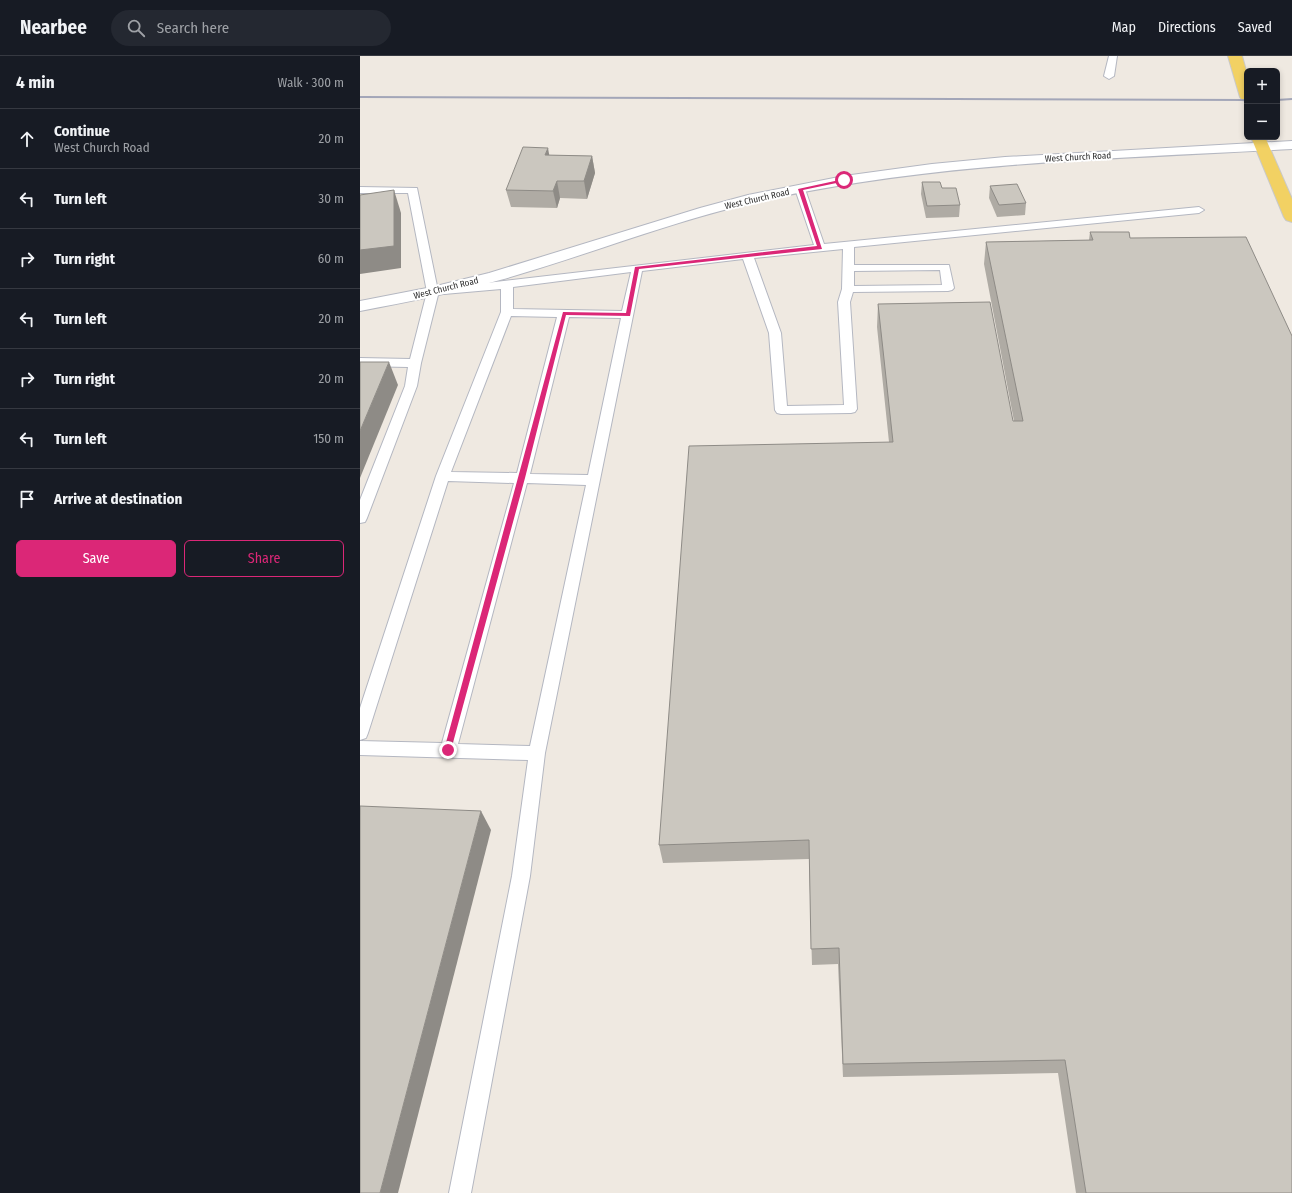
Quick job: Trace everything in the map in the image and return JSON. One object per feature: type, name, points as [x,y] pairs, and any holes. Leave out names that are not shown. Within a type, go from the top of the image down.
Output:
[{"type":"main road","points":[[1235,56],[1244,87]]},
{"type":"main road","points":[[1260,142],[1292,217]]},
{"type":"street","name":"West Church Road","points":[[360,306],[433,292],[534,264],[705,211],[753,198],[877,175],[939,167],[1260,142],[1292,145]]},
{"type":"lane","points":[[1109,76],[1113,56]]},
{"type":"lane","points":[[800,189],[820,248]]},
{"type":"lane","points":[[360,190],[413,190],[433,292],[415,363],[411,386],[360,518]]},
{"type":"lane","points":[[433,292],[507,286],[747,255],[1199,210]]},
{"type":"lane","points":[[747,255],[775,333],[781,410],[850,409],[844,302],[848,289],[849,245]]},
{"type":"lane","points":[[848,268],[945,267],[948,288],[848,289]]},
{"type":"lane","points":[[460,1193],[521,876],[537,753],[637,268]]},
{"type":"lane","points":[[360,733],[443,476],[507,312],[507,286]]},
{"type":"lane","points":[[507,312],[628,315]]},
{"type":"lane","points":[[448,750],[522,478],[564,313]]},
{"type":"lane","points":[[360,362],[415,363]]},
{"type":"lane","points":[[443,476],[593,480]]},
{"type":"lane","points":[[360,748],[537,753]]},
{"type":"building","points":[[523,147],[548,148],[545,155],[592,156],[584,181],[557,181],[553,191],[506,190]]},
{"type":"building","points":[[922,182],[940,182],[942,188],[956,188],[960,205],[927,206]]},
{"type":"building","points":[[1017,184],[1026,203],[999,205],[990,186]]},
{"type":"building","points":[[394,190],[394,246],[360,250],[360,195]]},
{"type":"building","points":[[1090,232],[1129,232],[1130,238],[1246,237],[1292,336],[1292,1193],[1086,1193],[1065,1060],[843,1064],[839,948],[811,949],[809,840],[659,845],[689,446],[893,442],[878,304],[990,302],[1013,421],[1023,421],[986,242],[1093,240]]},
{"type":"building","points":[[360,362],[389,362],[360,431]]},
{"type":"building","points":[[360,806],[481,811],[380,1193],[360,1193]]},
{"type":"railway","points":[[360,97],[1244,100]]},
{"type":"railway","points":[[1280,100],[1292,99]]},
{"type":"route","points":[[448,750],[522,478],[564,313],[628,315],[637,268],[820,248],[800,189],[844,180]]}]
